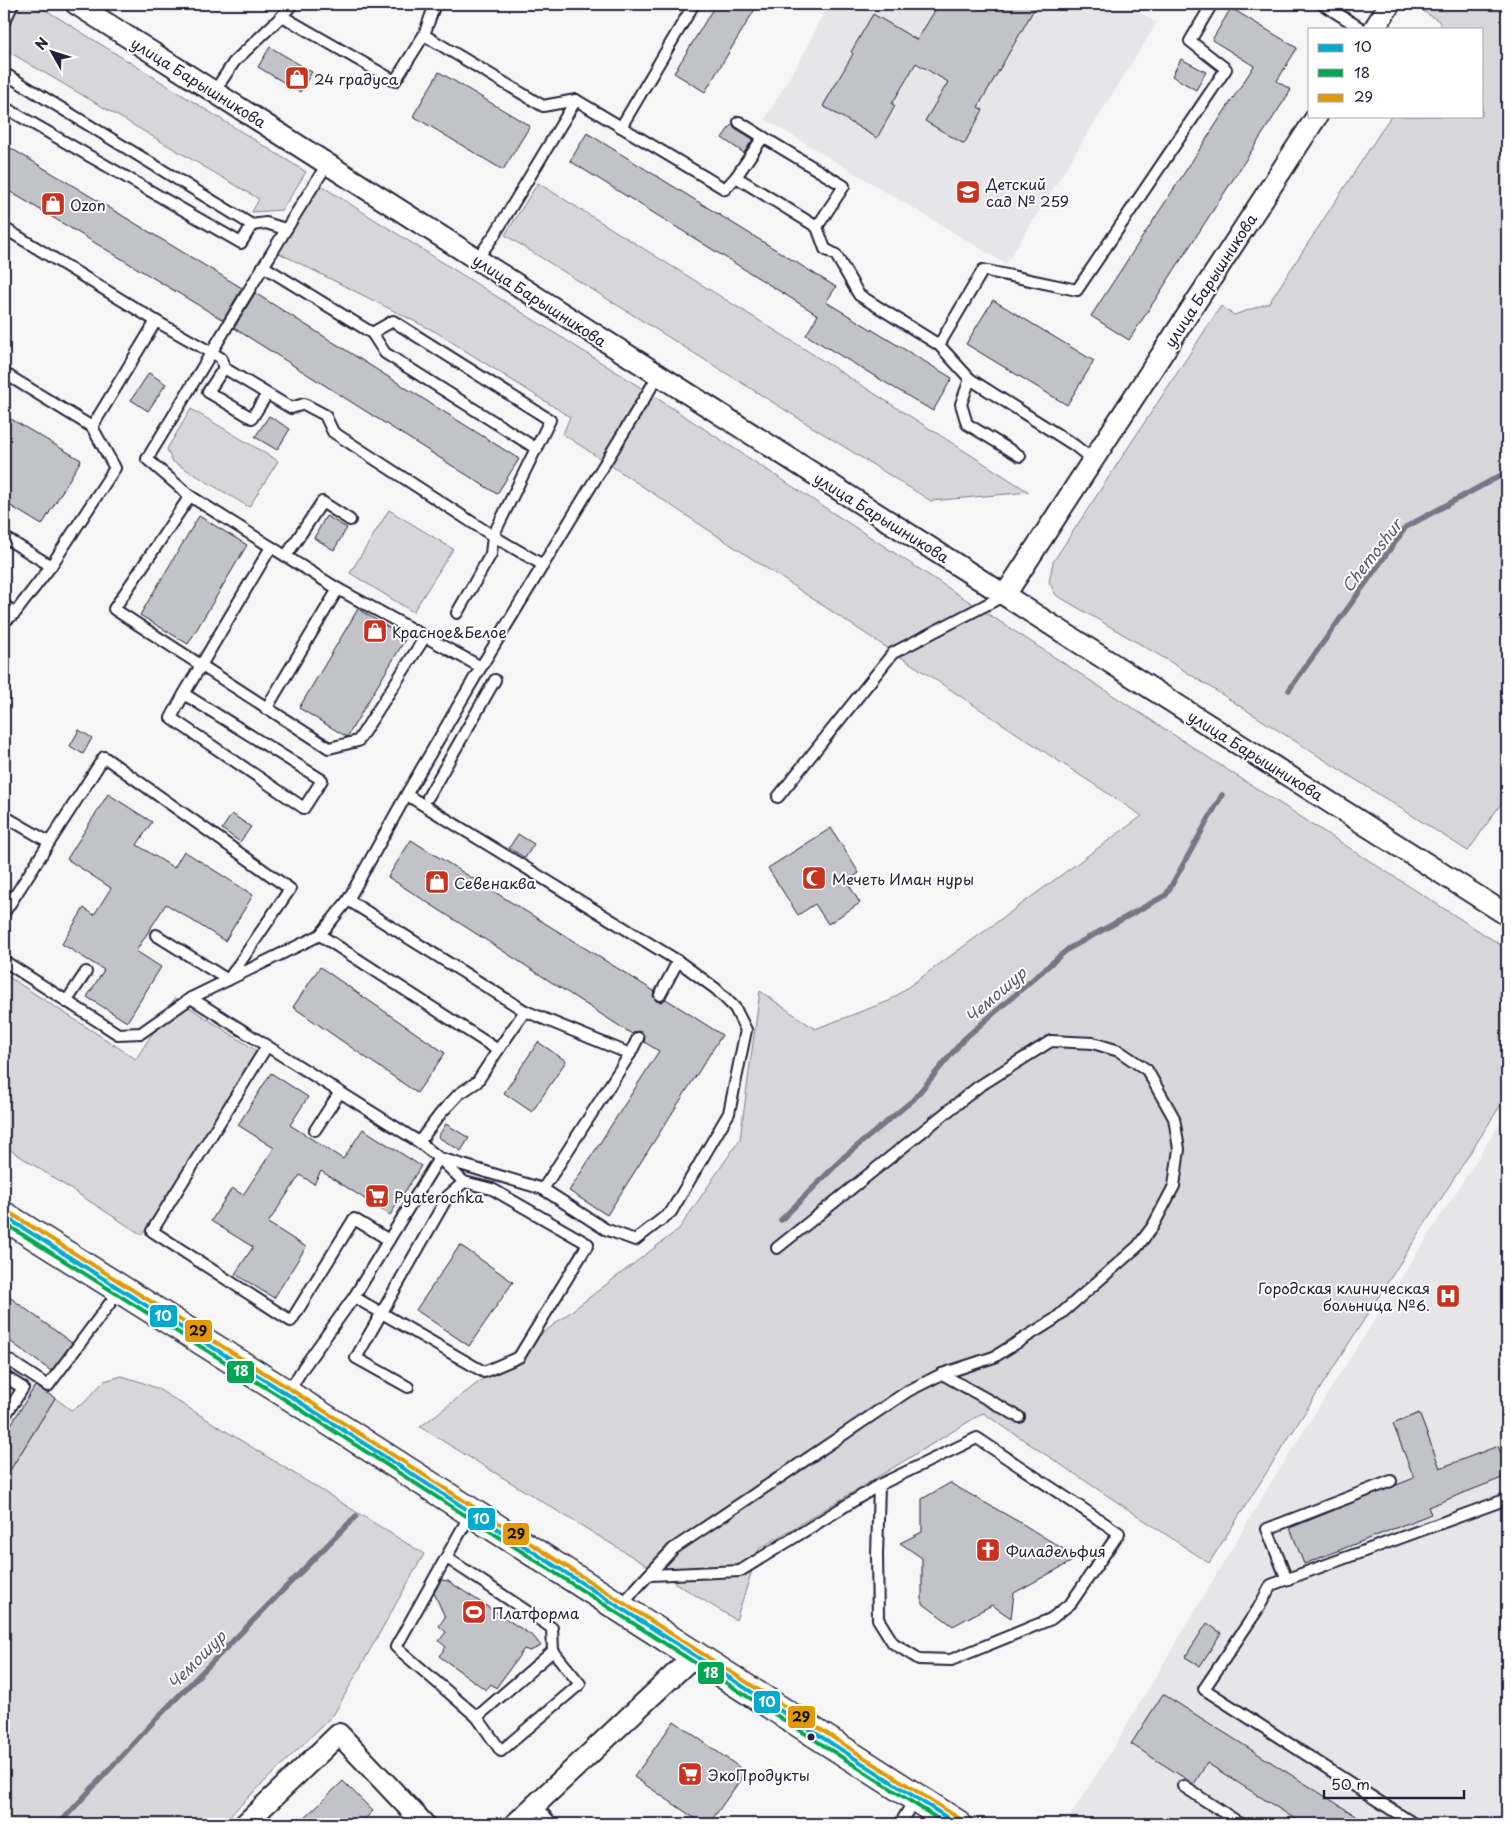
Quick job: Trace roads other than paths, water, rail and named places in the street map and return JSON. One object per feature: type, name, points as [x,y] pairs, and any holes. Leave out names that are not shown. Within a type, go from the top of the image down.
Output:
[{"type":"main road","points":[[4,1216],[288,1394],[957,1824]]},
{"type":"street","name":"улица Барышникова","points":[[76,4],[328,163],[658,376],[1507,914]]},
{"type":"street","points":[[1375,28],[1390,4]]},
{"type":"street","name":"улица Барышникова","points":[[1005,595],[1316,118]]},
{"type":"street","points":[[515,1824],[695,1655]]},
{"type":"street","points":[[245,1824],[339,1734],[424,1824]]},
{"type":"lane","points":[[4,22],[13,4]]},
{"type":"lane","points":[[214,92],[234,62],[292,4]]},
{"type":"lane","points":[[282,16],[395,80],[424,35],[435,4]]},
{"type":"lane","points":[[621,127],[694,4]]},
{"type":"lane","points":[[939,345],[983,270],[1077,290],[1226,69],[1190,41],[1212,4]]},
{"type":"lane","points":[[1322,4],[1360,28]]},
{"type":"lane","points":[[424,35],[542,106],[576,100],[726,189],[763,137]]},
{"type":"lane","points":[[4,76],[7,75],[252,225],[266,223],[284,229]]},
{"type":"lane","points":[[477,259],[495,234],[576,100]]},
{"type":"lane","points":[[4,107],[241,243],[252,225]]},
{"type":"lane","points":[[740,122],[844,186],[817,228]]},
{"type":"lane","points":[[328,163],[284,229],[212,353],[147,458],[190,496],[271,547],[338,588],[481,668]]},
{"type":"lane","points":[[736,177],[817,228],[825,249],[836,255],[859,295],[939,345],[970,379],[1074,445],[1093,460]]},
{"type":"lane","points":[[4,228],[156,321],[221,358],[224,368],[291,408],[304,404],[325,415],[333,432],[493,536],[543,565]]},
{"type":"lane","points":[[263,266],[372,333],[385,353],[537,449]]},
{"type":"lane","points":[[92,427],[156,321]]},
{"type":"lane","points":[[372,333],[393,321],[550,420],[493,536],[491,554],[457,613]]},
{"type":"lane","points":[[224,368],[208,392],[252,418],[267,394]]},
{"type":"lane","points":[[4,374],[92,427],[115,468],[51,566],[15,613],[4,622]]},
{"type":"lane","points":[[4,961],[118,1034],[141,1033],[191,998],[320,934],[348,900],[481,668],[658,376]]},
{"type":"lane","points":[[970,379],[961,404],[967,424],[1020,456]]},
{"type":"lane","points":[[190,496],[114,609],[329,748],[358,741],[425,637]]},
{"type":"lane","points":[[286,556],[322,502],[350,520]]},
{"type":"lane","points":[[4,537],[51,566]]},
{"type":"lane","points":[[184,694],[322,780],[304,808],[171,718],[184,694],[271,547]]},
{"type":"lane","points":[[266,708],[338,588]]},
{"type":"lane","points":[[778,797],[893,653],[1005,595]]},
{"type":"lane","points":[[4,606],[15,613]]},
{"type":"lane","points":[[428,797],[495,680]]},
{"type":"lane","points":[[446,729],[462,738]]},
{"type":"lane","points":[[4,913],[104,758],[290,889],[228,980]]},
{"type":"lane","points":[[407,795],[678,962],[716,989],[735,1008],[746,1030],[728,1113],[671,1212],[635,1240],[606,1229],[543,1189],[440,1158]]},
{"type":"lane","points":[[4,816],[49,842]]},
{"type":"lane","points":[[348,900],[525,1010],[630,1054]]},
{"type":"lane","points":[[156,934],[228,980]]},
{"type":"lane","points":[[320,934],[498,1050]]},
{"type":"lane","points":[[660,995],[678,962]]},
{"type":"lane","points":[[66,1002],[86,972]]},
{"type":"lane","points":[[191,998],[419,1142],[440,1158],[464,1182],[492,1188],[588,1244],[519,1357],[484,1372],[354,1297]]},
{"type":"lane","points":[[419,1142],[441,1113],[460,1094],[476,1082],[525,1010]]},
{"type":"lane","points":[[543,1189],[630,1054],[638,1038]]},
{"type":"lane","points":[[621,1608],[634,1589],[650,1575],[673,1549],[908,1391],[942,1374],[994,1357],[1055,1319],[1138,1246],[1153,1226],[1174,1186],[1179,1149],[1174,1118],[1147,1070],[1119,1051],[1093,1043],[1051,1041],[978,1088],[777,1248]]},
{"type":"lane","points":[[267,1046],[152,1231],[291,1321],[354,1219],[389,1240]]},
{"type":"lane","points":[[315,1130],[340,1092]]},
{"type":"lane","points":[[288,1394],[303,1368],[354,1297],[440,1158]]},
{"type":"lane","points":[[408,1387],[356,1358],[448,1196],[464,1182]]},
{"type":"lane","points":[[4,1358],[48,1386],[120,1290]]},
{"type":"lane","points":[[942,1374],[1019,1417]]},
{"type":"lane","points":[[4,1376],[23,1388],[4,1417]]},
{"type":"lane","points":[[650,1575],[740,1571],[880,1485],[977,1438],[1119,1533],[1071,1603],[1051,1619],[951,1660],[920,1660],[892,1643],[878,1619],[877,1555],[880,1485]]},
{"type":"lane","points":[[1287,1580],[1266,1529],[1391,1481]]},
{"type":"lane","points":[[1414,1824],[1204,1689],[1258,1609],[1271,1585],[1507,1499]]},
{"type":"lane","points":[[446,1558],[552,1628],[552,1651],[580,1684],[501,1751],[477,1717],[396,1647],[471,1512]]},
{"type":"lane","points":[[477,1717],[552,1651]]},
{"type":"lane","points":[[1183,1786],[1241,1824]]},
{"type":"lane","points":[[900,1824],[916,1797]]},
{"type":"lane","points":[[536,1805],[552,1824]]},
{"type":"waterway","name":"Chemoshur","points":[[1289,690],[1406,527],[1507,472]]},
{"type":"waterway","name":"Чемошур","points":[[781,1220],[845,1156],[913,1100],[964,1039],[1068,949],[1166,895],[1222,795]]},
{"type":"waterway","name":"Чемошур","points":[[59,1824],[156,1719],[356,1516]]},
{"type":"place","name":"24 градуса","points":[[297,78]]},
{"type":"place","name":"Детский сад № 259","points":[[968,192]]},
{"type":"place","name":"Ozon","points":[[53,204]]},
{"type":"place","name":"Красное&Белое","points":[[375,631]]},
{"type":"place","name":"Мечеть Иман нуры","points":[[814,878]]},
{"type":"place","name":"Севенаква","points":[[437,882]]},
{"type":"place","name":"Pyaterochka","points":[[377,1196]]},
{"type":"place","name":"Городская клиническая больница №6.","points":[[1448,1296]]},
{"type":"place","name":"Филадельфия","points":[[988,1550]]},
{"type":"place","name":"Платформа","points":[[474,1612]]},
{"type":"place","name":"ЭкоПродукты","points":[[690,1774]]}]
